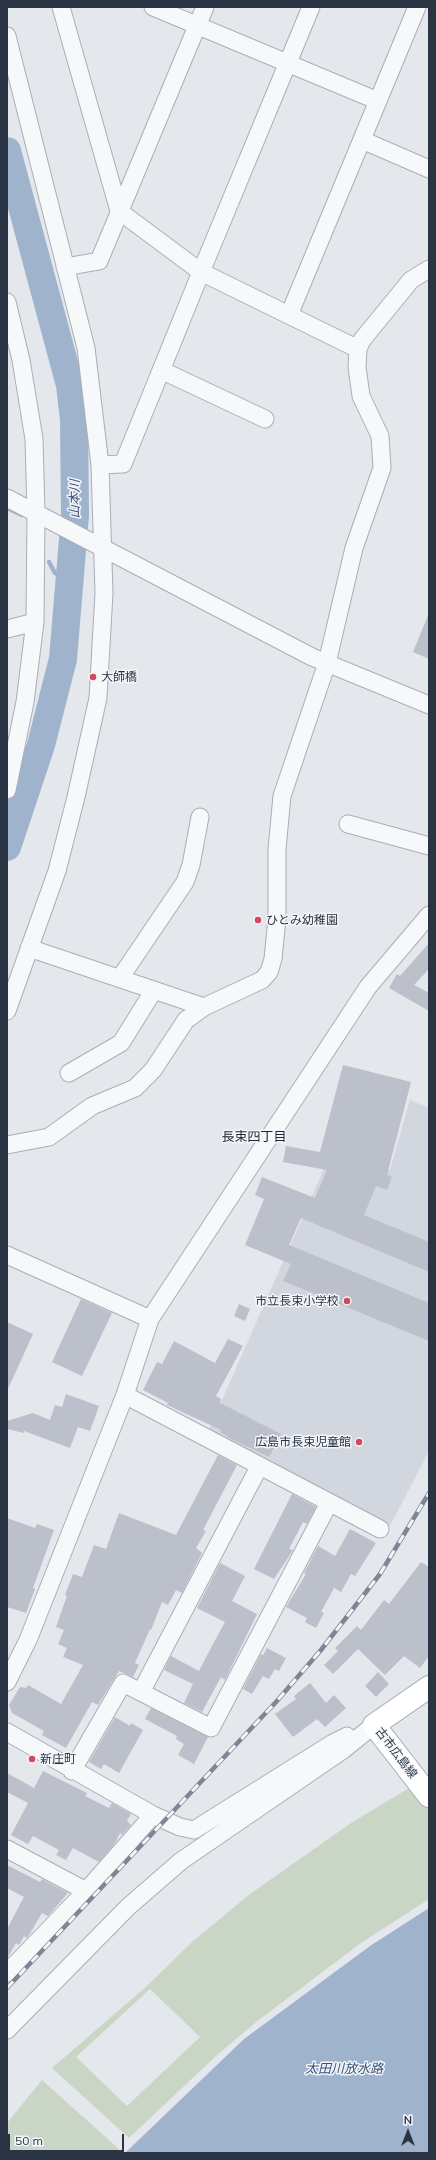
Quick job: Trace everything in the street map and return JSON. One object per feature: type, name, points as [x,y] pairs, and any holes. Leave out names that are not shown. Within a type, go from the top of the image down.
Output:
[{"type":"main road","name":"古市広島線","points":[[429,1687],[380,1732],[429,1796]]},
{"type":"street","points":[[61,7],[119,211],[201,272],[358,349]]},
{"type":"street","points":[[153,7],[378,101]]},
{"type":"street","points":[[65,267],[98,260],[205,7]]},
{"type":"street","points":[[100,465],[124,464],[201,272],[311,7]]},
{"type":"street","points":[[289,315],[417,7]]},
{"type":"street","points":[[7,36],[86,348],[100,465],[100,546],[104,593],[98,698],[57,872],[7,1011]]},
{"type":"street","points":[[362,140],[429,169]]},
{"type":"street","points":[[7,1145],[49,1137],[92,1106],[135,1088],[153,1070],[186,1020],[204,1007],[262,980],[269,972],[273,959],[277,918],[277,848],[282,796],[327,663],[354,548],[382,468],[380,436],[362,396],[357,367],[358,349],[362,340],[411,280],[429,269]]},
{"type":"street","points":[[7,302],[21,360],[34,439],[41,516],[35,622],[25,702],[7,790]]},
{"type":"street","points":[[161,370],[265,419]]},
{"type":"street","points":[[7,498],[312,657],[429,705]]},
{"type":"street","points":[[7,629],[35,622]]},
{"type":"street","points":[[120,978],[185,882],[191,865],[200,817]]},
{"type":"street","points":[[348,824],[429,846]]},
{"type":"street","points":[[7,1682],[28,1640],[125,1394],[150,1319],[368,988],[429,916]]},
{"type":"street","points":[[29,948],[204,1007]]},
{"type":"street","points":[[70,1073],[121,1043],[154,990]]},
{"type":"street","points":[[7,1255],[150,1319]]},
{"type":"street","points":[[125,1394],[259,1467],[380,1529]]},
{"type":"street","points":[[141,1692],[259,1467]]},
{"type":"street","points":[[72,1771],[124,1683],[211,1728],[329,1503]]},
{"type":"street","points":[[7,1732],[72,1771],[153,1815],[180,1827],[194,1830],[333,1743],[380,1732]]},
{"type":"street","points":[[7,2030],[128,1907],[181,1861],[343,1750],[380,1732]]},
{"type":"street","points":[[11,1963],[86,1891],[153,1815]]},
{"type":"street","points":[[7,1848],[86,1891]]},
{"type":"shaded area","name":"市立長束小学校","points":[[410,1100],[429,1108],[429,1451],[390,1526],[208,1432],[330,1155],[390,1170]]},
{"type":"green space","points":[[414,1785],[429,1804],[429,1899],[361,1943],[260,2019],[217,2055],[129,2138],[52,2068],[147,1986],[192,1942],[250,1894],[351,1823]],"holes":[[[150,1989],[200,2037],[127,2106],[76,2057]]]},
{"type":"green space","points":[[42,2080],[119,2149],[115,2153],[7,2153],[7,2123]]},
{"type":"water","name":"太田川放水路","points":[[429,1908],[429,2153],[125,2153],[244,2039],[370,1946]]},
{"type":"building","points":[[429,613],[429,659],[413,652]]},
{"type":"building","points":[[429,943],[429,969],[414,985],[429,993],[429,1011],[389,988],[397,974],[400,976]]},
{"type":"building","points":[[343,1065],[411,1082],[387,1175],[392,1177],[387,1190],[376,1186],[364,1215],[429,1242],[429,1272],[301,1218],[289,1245],[429,1303],[429,1341],[283,1281],[291,1264],[245,1245],[264,1199],[255,1195],[262,1177],[315,1198],[327,1170],[283,1162],[286,1146],[320,1152]]},
{"type":"building","points":[[81,1299],[112,1313],[82,1376],[52,1362]]},
{"type":"building","points":[[239,1304],[250,1309],[245,1321],[234,1316]]},
{"type":"building","points":[[7,1322],[33,1334],[7,1391]]},
{"type":"building","points":[[228,1339],[243,1346],[216,1396],[221,1399],[220,1403],[281,1434],[269,1457],[227,1437],[228,1436],[220,1432],[221,1430],[167,1405],[168,1403],[143,1390],[157,1362],[162,1364],[174,1341],[215,1363]]},
{"type":"building","points":[[66,1394],[99,1406],[90,1431],[78,1427],[70,1448],[24,1431],[24,1433],[7,1429],[7,1421],[33,1413],[50,1420],[55,1405],[62,1407]]},
{"type":"building","points":[[218,1455],[237,1465],[203,1530],[206,1531],[196,1548],[202,1553],[182,1593],[176,1590],[168,1605],[162,1602],[151,1630],[150,1629],[135,1663],[139,1665],[133,1677],[119,1671],[98,1705],[92,1702],[66,1748],[42,1735],[44,1731],[12,1713],[9,1705],[20,1687],[26,1688],[28,1685],[61,1704],[83,1665],[63,1657],[67,1648],[58,1644],[64,1630],[56,1627],[67,1596],[65,1595],[73,1574],[82,1577],[94,1545],[106,1549],[119,1513],[176,1535]]},
{"type":"building","points":[[292,1494],[316,1507],[307,1524],[303,1522],[289,1549],[293,1550],[274,1579],[254,1569]]},
{"type":"building","points":[[7,1518],[35,1528],[37,1524],[54,1530],[33,1588],[35,1589],[26,1613],[7,1607]]},
{"type":"building","points":[[350,1529],[376,1543],[355,1576],[351,1574],[341,1592],[334,1588],[321,1612],[324,1613],[316,1628],[305,1622],[307,1618],[286,1607],[306,1574],[304,1573],[318,1546],[335,1556]]},
{"type":"building","points":[[421,1562],[429,1567],[429,1656],[420,1668],[404,1656],[385,1675],[358,1649],[333,1674],[324,1665],[338,1651],[335,1648],[357,1626],[361,1630],[384,1600],[389,1604]]},
{"type":"building","points":[[220,1563],[245,1576],[232,1601],[257,1614],[225,1680],[221,1677],[202,1712],[184,1703],[193,1684],[164,1670],[171,1656],[199,1671],[225,1622],[197,1608]]},
{"type":"building","points":[[267,1648],[286,1658],[279,1671],[275,1669],[269,1679],[263,1676],[252,1694],[243,1689],[261,1654],[263,1655]]},
{"type":"building","points":[[378,1672],[389,1684],[376,1697],[365,1686]]},
{"type":"building","points":[[310,1683],[326,1703],[334,1695],[346,1708],[325,1727],[317,1719],[293,1737],[275,1714],[296,1699],[294,1696]]},
{"type":"building","points":[[151,1708],[208,1737],[194,1764],[178,1755],[184,1744],[176,1739],[177,1736],[145,1719]]},
{"type":"building","points":[[115,1717],[130,1726],[131,1723],[143,1730],[119,1773],[104,1764],[101,1769],[89,1762]]},
{"type":"building","points":[[43,1771],[87,1793],[85,1796],[109,1808],[112,1803],[131,1814],[127,1821],[131,1825],[122,1835],[120,1833],[115,1843],[99,1862],[73,1848],[66,1860],[56,1855],[59,1850],[33,1836],[28,1844],[11,1835],[28,1803],[7,1792],[7,1773],[34,1788]]},
{"type":"building","points":[[7,1865],[40,1882],[42,1879],[68,1893],[48,1916],[42,1913],[27,1938],[24,1936],[19,1945],[16,1943],[7,1959],[7,1929],[24,1897],[7,1888]]},
{"type":"waterway","name":"山本川","points":[[7,151],[70,385],[74,420],[75,515],[63,659],[41,745],[7,847]]},
{"type":"waterway","points":[[7,508],[22,515]]},
{"type":"waterway","points":[[49,562],[55,573],[70,581]]},
{"type":"railway","points":[[7,1988],[276,1702],[321,1650],[380,1574],[429,1493]]},
{"type":"place","name":"大師橋","points":[[93,677]]},
{"type":"place","name":"ひとみ幼稚園","points":[[258,920]]},
{"type":"place","name":"市立長束小学校","points":[[347,1301]]},
{"type":"place","name":"広島市長束児童館","points":[[359,1442]]},
{"type":"place","name":"新庄町","points":[[32,1759]]},
{"type":"district","name":"長束四丁目","points":[[254,1137]]}]
